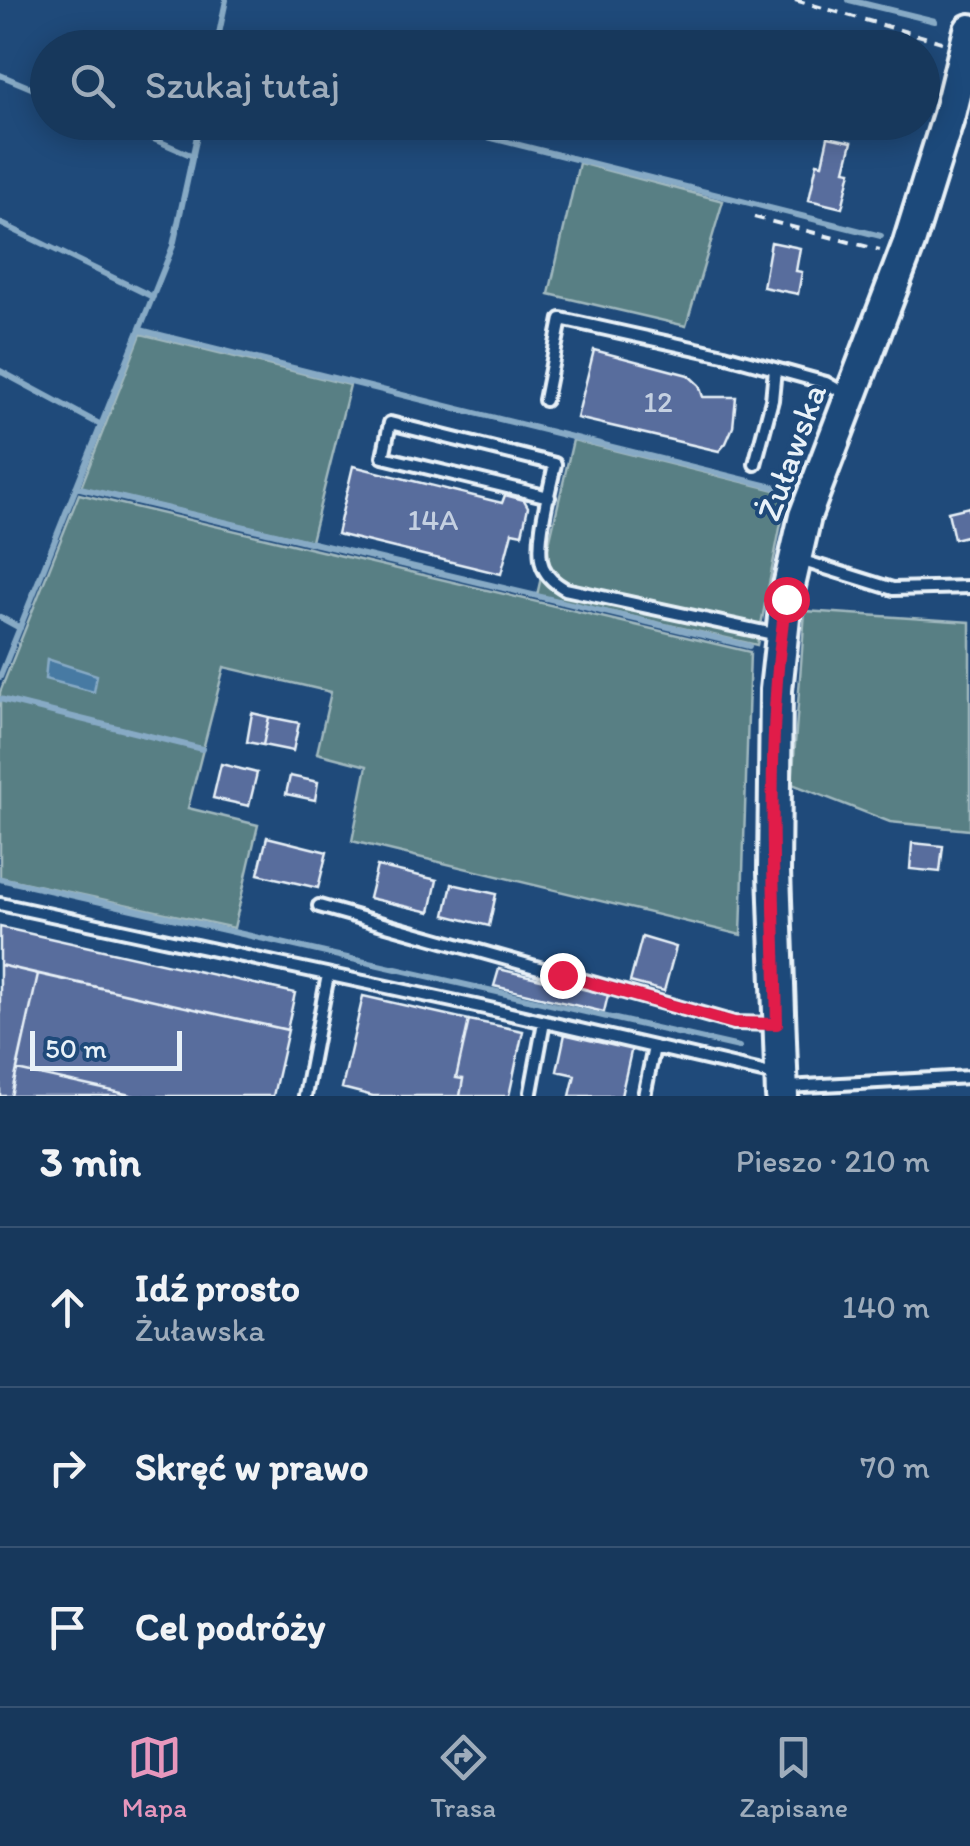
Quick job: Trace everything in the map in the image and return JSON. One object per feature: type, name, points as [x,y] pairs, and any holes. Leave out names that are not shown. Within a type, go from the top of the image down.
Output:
[{"type":"street","name":"Żuławska","points":[[781,1086],[774,872],[780,635],[805,516],[904,257],[938,153],[968,40]]},
{"type":"lane","points":[[544,400],[562,320],[775,369],[826,384],[850,396]]},
{"type":"lane","points":[[755,464],[772,400],[775,369]]},
{"type":"lane","points":[[549,497],[383,457],[390,424],[555,464],[541,563],[550,579],[565,589],[780,635]]},
{"type":"lane","points":[[794,558],[893,589],[970,586]]},
{"type":"lane","points":[[0,904],[654,1047],[781,1086],[970,1077]]},
{"type":"lane","points":[[319,906],[734,1023],[777,1024]]},
{"type":"lane","points":[[305,1096],[328,975]]},
{"type":"lane","points":[[531,1092],[544,1022]]},
{"type":"lane","points":[[644,1096],[654,1047]]},
{"type":"path","points":[[795,0],[925,30]]},
{"type":"path","points":[[940,34],[968,40]]},
{"type":"path","points":[[754,217],[904,257]]},
{"type":"green space","points":[[579,163],[723,201],[686,326],[549,294]]},
{"type":"green space","points":[[141,334],[350,385],[311,541],[81,487]]},
{"type":"green space","points":[[573,440],[787,493],[757,645],[537,595]]},
{"type":"green space","points":[[79,494],[750,652],[741,935],[352,841],[367,766],[317,753],[331,692],[224,667],[188,808],[258,825],[234,928],[0,877],[0,692]]},
{"type":"green space","points":[[805,611],[970,622],[970,830],[890,822],[792,784]]},
{"type":"water","points":[[47,659],[97,675],[94,692],[45,679]]},
{"type":"building","points":[[827,140],[852,142],[845,170],[851,171],[842,208],[809,200],[817,163],[822,164]]},
{"type":"building","points":[[771,242],[800,248],[796,271],[802,272],[798,294],[763,287]]},
{"type":"building","points":[[594,350],[688,375],[699,385],[703,397],[736,397],[733,427],[726,443],[719,451],[577,418]]},
{"type":"building","points":[[353,466],[502,503],[505,495],[524,500],[528,507],[522,534],[512,532],[501,574],[337,534]]},
{"type":"building","points":[[969,507],[970,535],[954,539],[948,512]]},
{"type":"building","points":[[252,713],[269,717],[263,745],[247,742]]},
{"type":"building","points":[[269,717],[299,723],[293,751],[263,745]]},
{"type":"building","points":[[221,764],[257,773],[249,806],[213,798]]},
{"type":"building","points":[[290,776],[318,782],[315,800],[286,794]]},
{"type":"building","points":[[267,837],[327,852],[318,888],[258,874]]},
{"type":"building","points":[[912,843],[943,846],[940,872],[910,869]]},
{"type":"building","points":[[377,866],[437,880],[430,912],[369,898]]},
{"type":"building","points":[[452,884],[496,894],[489,926],[445,915]]},
{"type":"building","points":[[0,927],[295,993],[287,1030],[0,965]]},
{"type":"building","points":[[642,937],[676,947],[664,991],[630,982]]},
{"type":"building","points":[[0,965],[38,974],[11,1096],[0,1096]]},
{"type":"building","points":[[499,969],[608,995],[604,1012],[494,986]]},
{"type":"building","points":[[38,974],[288,1030],[273,1096],[135,1096],[17,1070]]},
{"type":"building","points":[[363,996],[469,1020],[456,1078],[463,1079],[460,1096],[373,1096],[342,1088]]},
{"type":"building","points":[[469,1020],[523,1031],[509,1096],[460,1096],[463,1079],[456,1078]]},
{"type":"building","points":[[565,1034],[632,1047],[621,1096],[570,1096],[575,1075],[557,1071]]},
{"type":"building","points":[[17,1070],[135,1096],[11,1096]]},
{"type":"waterway","points":[[220,30],[226,0]]},
{"type":"waterway","points":[[849,0],[935,21]]},
{"type":"waterway","points":[[0,75],[30,88]]},
{"type":"waterway","points":[[156,140],[193,156]]},
{"type":"waterway","points":[[0,677],[173,246],[196,140]]},
{"type":"waterway","points":[[500,140],[881,236]]},
{"type":"waterway","points":[[0,223],[153,297]]},
{"type":"waterway","points":[[140,330],[782,489]]},
{"type":"waterway","points":[[0,371],[101,425]]},
{"type":"waterway","points":[[76,487],[749,646]]},
{"type":"waterway","points":[[0,617],[20,628]]},
{"type":"waterway","points":[[0,699],[202,749]]},
{"type":"waterway","points":[[0,879],[739,1047]]},
{"type":"route","points":[[562,975],[734,1023],[777,1024],[776,690],[786,599]]}]
